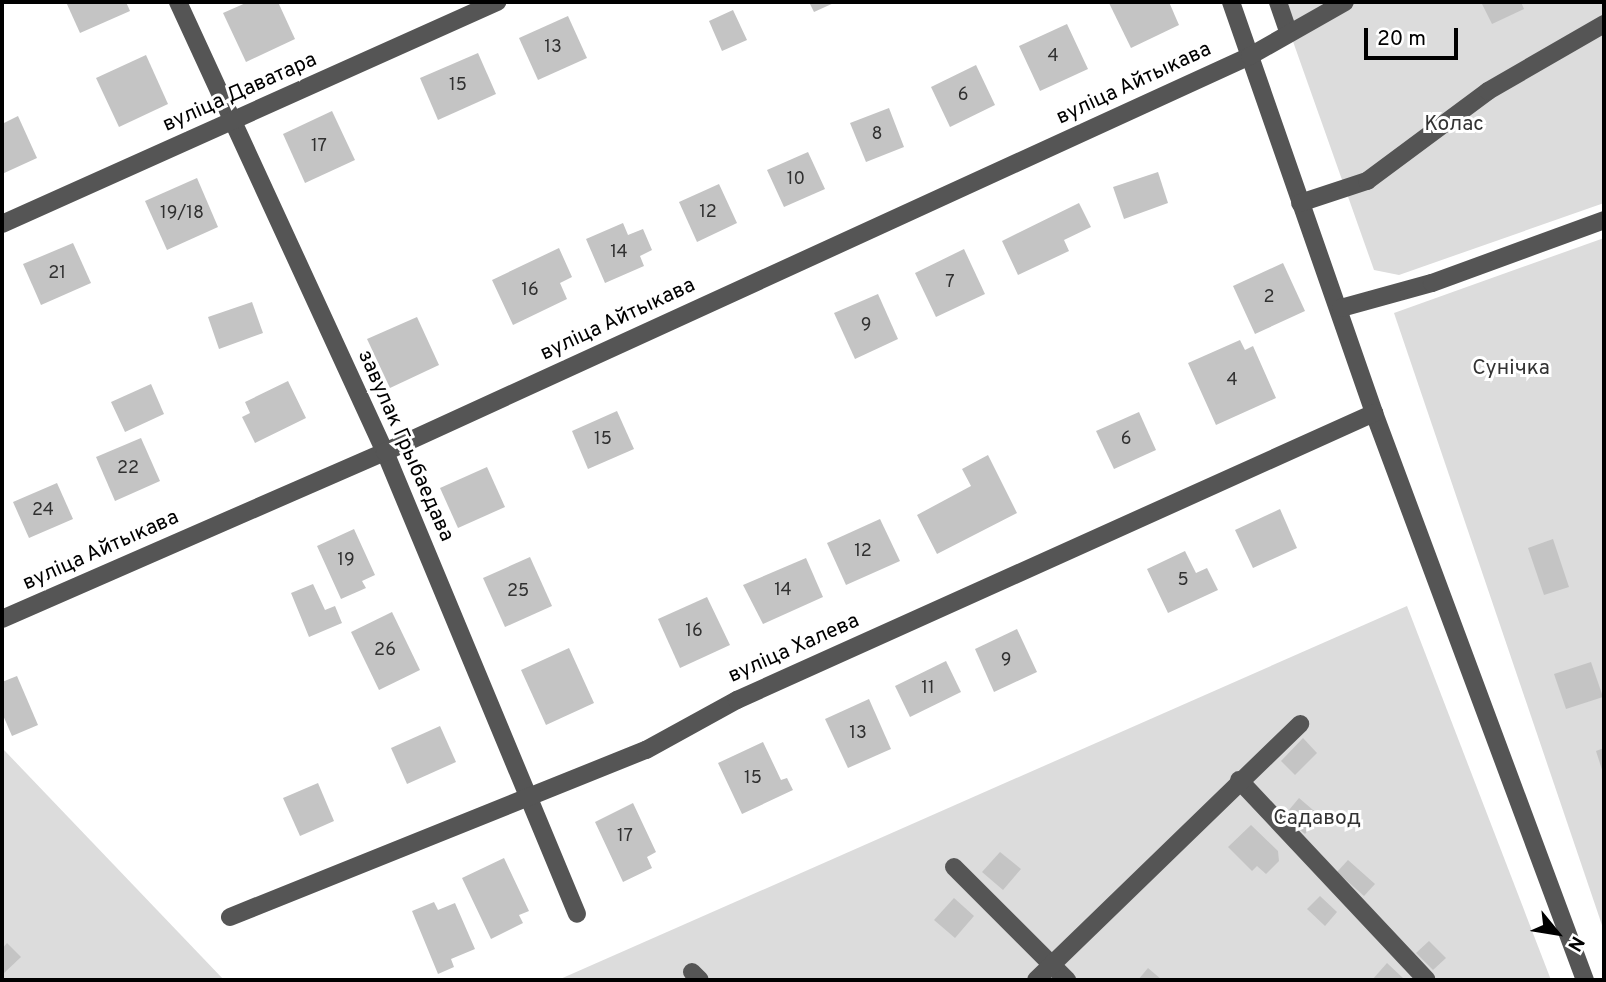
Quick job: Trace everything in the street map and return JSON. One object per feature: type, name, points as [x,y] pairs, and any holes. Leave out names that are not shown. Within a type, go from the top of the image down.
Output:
[{"type":"street","name":"завулак Грыбаедава","points":[[178,2],[230,123],[385,452],[531,793],[577,914]]},
{"type":"street","name":"вуліца Даватара","points":[[2,224],[497,2]]},
{"type":"street","points":[[1231,2],[1300,203],[1341,308],[1374,413],[1585,980]]},
{"type":"street","points":[[1278,2],[1288,31]]},
{"type":"street","name":"вуліца Айтыкава","points":[[2,618],[385,452],[1250,56],[1288,31],[1345,2]]},
{"type":"street","points":[[1300,203],[1367,181],[1488,91],[1604,23]]},
{"type":"street","points":[[1341,308],[1432,283],[1604,220]]},
{"type":"street","name":"вуліца Халева","points":[[230,917],[531,793],[646,750],[737,700],[1374,413]]},
{"type":"street","points":[[1036,980],[1300,724]]},
{"type":"street","points":[[1240,780],[1427,980]]},
{"type":"street","points":[[954,867],[1067,980]]},
{"type":"green space","name":"Колас","points":[[1279,2],[1604,2],[1604,203],[1399,275],[1374,270]]},
{"type":"green space","name":"Сунічка","points":[[1604,238],[1604,931],[1394,313]]},
{"type":"green space","name":"Садавод","points":[[1407,606],[1551,980],[558,980]]},
{"type":"green space","points":[[4,750],[224,980],[2,980]]},
{"type":"building","points":[[66,2],[126,2],[130,11],[80,33]]},
{"type":"building","points":[[248,2],[278,2],[295,39],[246,62],[223,13]]},
{"type":"building","points":[[809,2],[836,2],[814,12]]},
{"type":"building","points":[[1169,2],[1179,25],[1131,48],[1109,3]]},
{"type":"building","points":[[1481,2],[1521,2],[1524,9],[1492,24]]},
{"type":"building","points":[[733,10],[747,40],[722,51],[709,21]]},
{"type":"building","points":[[568,16],[587,58],[538,80],[519,38]]},
{"type":"building","points":[[1067,24],[1088,69],[1040,91],[1019,46]]},
{"type":"building","points":[[478,53],[496,94],[438,120],[420,78]]},
{"type":"building","points":[[146,55],[168,104],[119,127],[96,78]]},
{"type":"building","points":[[976,65],[995,105],[950,127],[931,87]]},
{"type":"building","points":[[889,108],[904,147],[866,162],[850,123]]},
{"type":"building","points":[[332,111],[355,160],[305,183],[283,134]]},
{"type":"building","points":[[18,116],[37,158],[2,174],[2,124]]},
{"type":"building","points":[[808,152],[825,189],[784,207],[767,170]]},
{"type":"building","points":[[1158,172],[1168,203],[1124,219],[1113,187]]},
{"type":"building","points":[[197,178],[218,227],[167,250],[145,201]]},
{"type":"building","points":[[719,184],[737,223],[697,242],[679,202]]},
{"type":"building","points":[[1079,203],[1091,227],[1064,240],[1069,251],[1018,275],[1002,241]]},
{"type":"building","points":[[623,223],[628,235],[643,229],[652,250],[640,256],[644,266],[605,283],[586,239]]},
{"type":"building","points":[[73,243],[91,283],[41,305],[23,264]]},
{"type":"building","points":[[559,248],[572,277],[560,283],[567,299],[513,325],[492,280]]},
{"type":"building","points":[[964,249],[985,294],[936,317],[915,273]]},
{"type":"building","points":[[1283,263],[1305,311],[1255,334],[1233,286]]},
{"type":"building","points":[[878,294],[898,339],[855,359],[834,313]]},
{"type":"building","points":[[252,302],[263,333],[219,349],[208,317]]},
{"type":"building","points":[[417,317],[439,365],[390,388],[367,339]]},
{"type":"building","points":[[1240,340],[1245,350],[1253,346],[1276,398],[1216,425],[1188,363]]},
{"type":"building","points":[[288,381],[306,418],[255,443],[242,417],[250,413],[245,402]]},
{"type":"building","points":[[151,384],[164,414],[125,432],[111,402]]},
{"type":"building","points":[[617,411],[634,449],[588,469],[572,431]]},
{"type":"building","points":[[1139,412],[1156,450],[1114,469],[1096,431]]},
{"type":"building","points":[[141,438],[160,481],[115,501],[96,457]]},
{"type":"building","points":[[988,455],[1017,513],[937,554],[917,515],[971,486],[962,469]]},
{"type":"building","points":[[487,467],[505,507],[458,528],[440,488]]},
{"type":"building","points":[[57,483],[73,519],[29,538],[13,502]]},
{"type":"building","points":[[1280,509],[1297,548],[1253,568],[1235,530]]},
{"type":"building","points":[[880,519],[900,561],[846,585],[827,543]]},
{"type":"building","points":[[354,529],[375,575],[362,581],[366,588],[341,599],[317,546]]},
{"type":"building","points":[[1553,539],[1569,587],[1544,595],[1528,548]]},
{"type":"building","points":[[1185,551],[1196,573],[1207,568],[1218,590],[1168,613],[1147,569]]},
{"type":"building","points":[[530,557],[552,606],[505,627],[483,578]]},
{"type":"building","points":[[806,558],[823,597],[763,624],[743,585]]},
{"type":"building","points":[[313,584],[325,610],[335,606],[342,623],[309,637],[291,593]]},
{"type":"building","points":[[707,597],[730,645],[680,668],[658,619]]},
{"type":"building","points":[[392,612],[420,670],[379,690],[351,632]]},
{"type":"building","points":[[1017,629],[1037,672],[994,692],[975,649]]},
{"type":"building","points":[[569,648],[594,703],[546,725],[521,670]]},
{"type":"building","points":[[946,661],[961,692],[910,717],[895,686]]},
{"type":"building","points":[[1591,662],[1603,697],[1566,709],[1554,674]]},
{"type":"building","points":[[17,676],[38,725],[12,736],[2,713],[2,682]]},
{"type":"building","points":[[869,699],[891,749],[848,768],[825,719]]},
{"type":"building","points":[[440,726],[456,762],[407,784],[391,748]]},
{"type":"building","points":[[1303,738],[1317,753],[1295,775],[1281,761]]},
{"type":"building","points":[[763,742],[781,780],[787,778],[793,790],[742,814],[718,763]]},
{"type":"building","points":[[1604,748],[1604,776],[1596,751]]},
{"type":"building","points":[[318,783],[334,821],[300,836],[283,798]]},
{"type":"building","points":[[1299,798],[1320,816],[1305,834],[1284,816]]},
{"type":"building","points":[[633,803],[656,852],[647,857],[652,868],[623,882],[595,822]]},
{"type":"building","points":[[1251,825],[1278,851],[1279,861],[1266,874],[1257,866],[1252,871],[1228,847]]},
{"type":"building","points":[[1000,852],[1021,869],[1003,890],[982,872]]},
{"type":"building","points":[[504,858],[529,911],[519,915],[523,923],[491,939],[462,878]]},
{"type":"building","points":[[1348,860],[1375,884],[1364,896],[1337,872]]},
{"type":"building","points":[[1320,896],[1337,912],[1325,926],[1307,909]]},
{"type":"building","points":[[954,898],[974,916],[955,938],[934,920]]},
{"type":"building","points":[[434,902],[438,910],[455,903],[475,949],[451,959],[454,967],[438,974],[412,911]]},
{"type":"building","points":[[1429,941],[1446,958],[1433,970],[1416,953]]},
{"type":"building","points":[[7,943],[21,957],[2,975],[2,949]]},
{"type":"building","points":[[1387,963],[1404,979],[1403,980],[1372,980]]},
{"type":"building","points":[[1148,968],[1162,980],[1138,980]]}]
